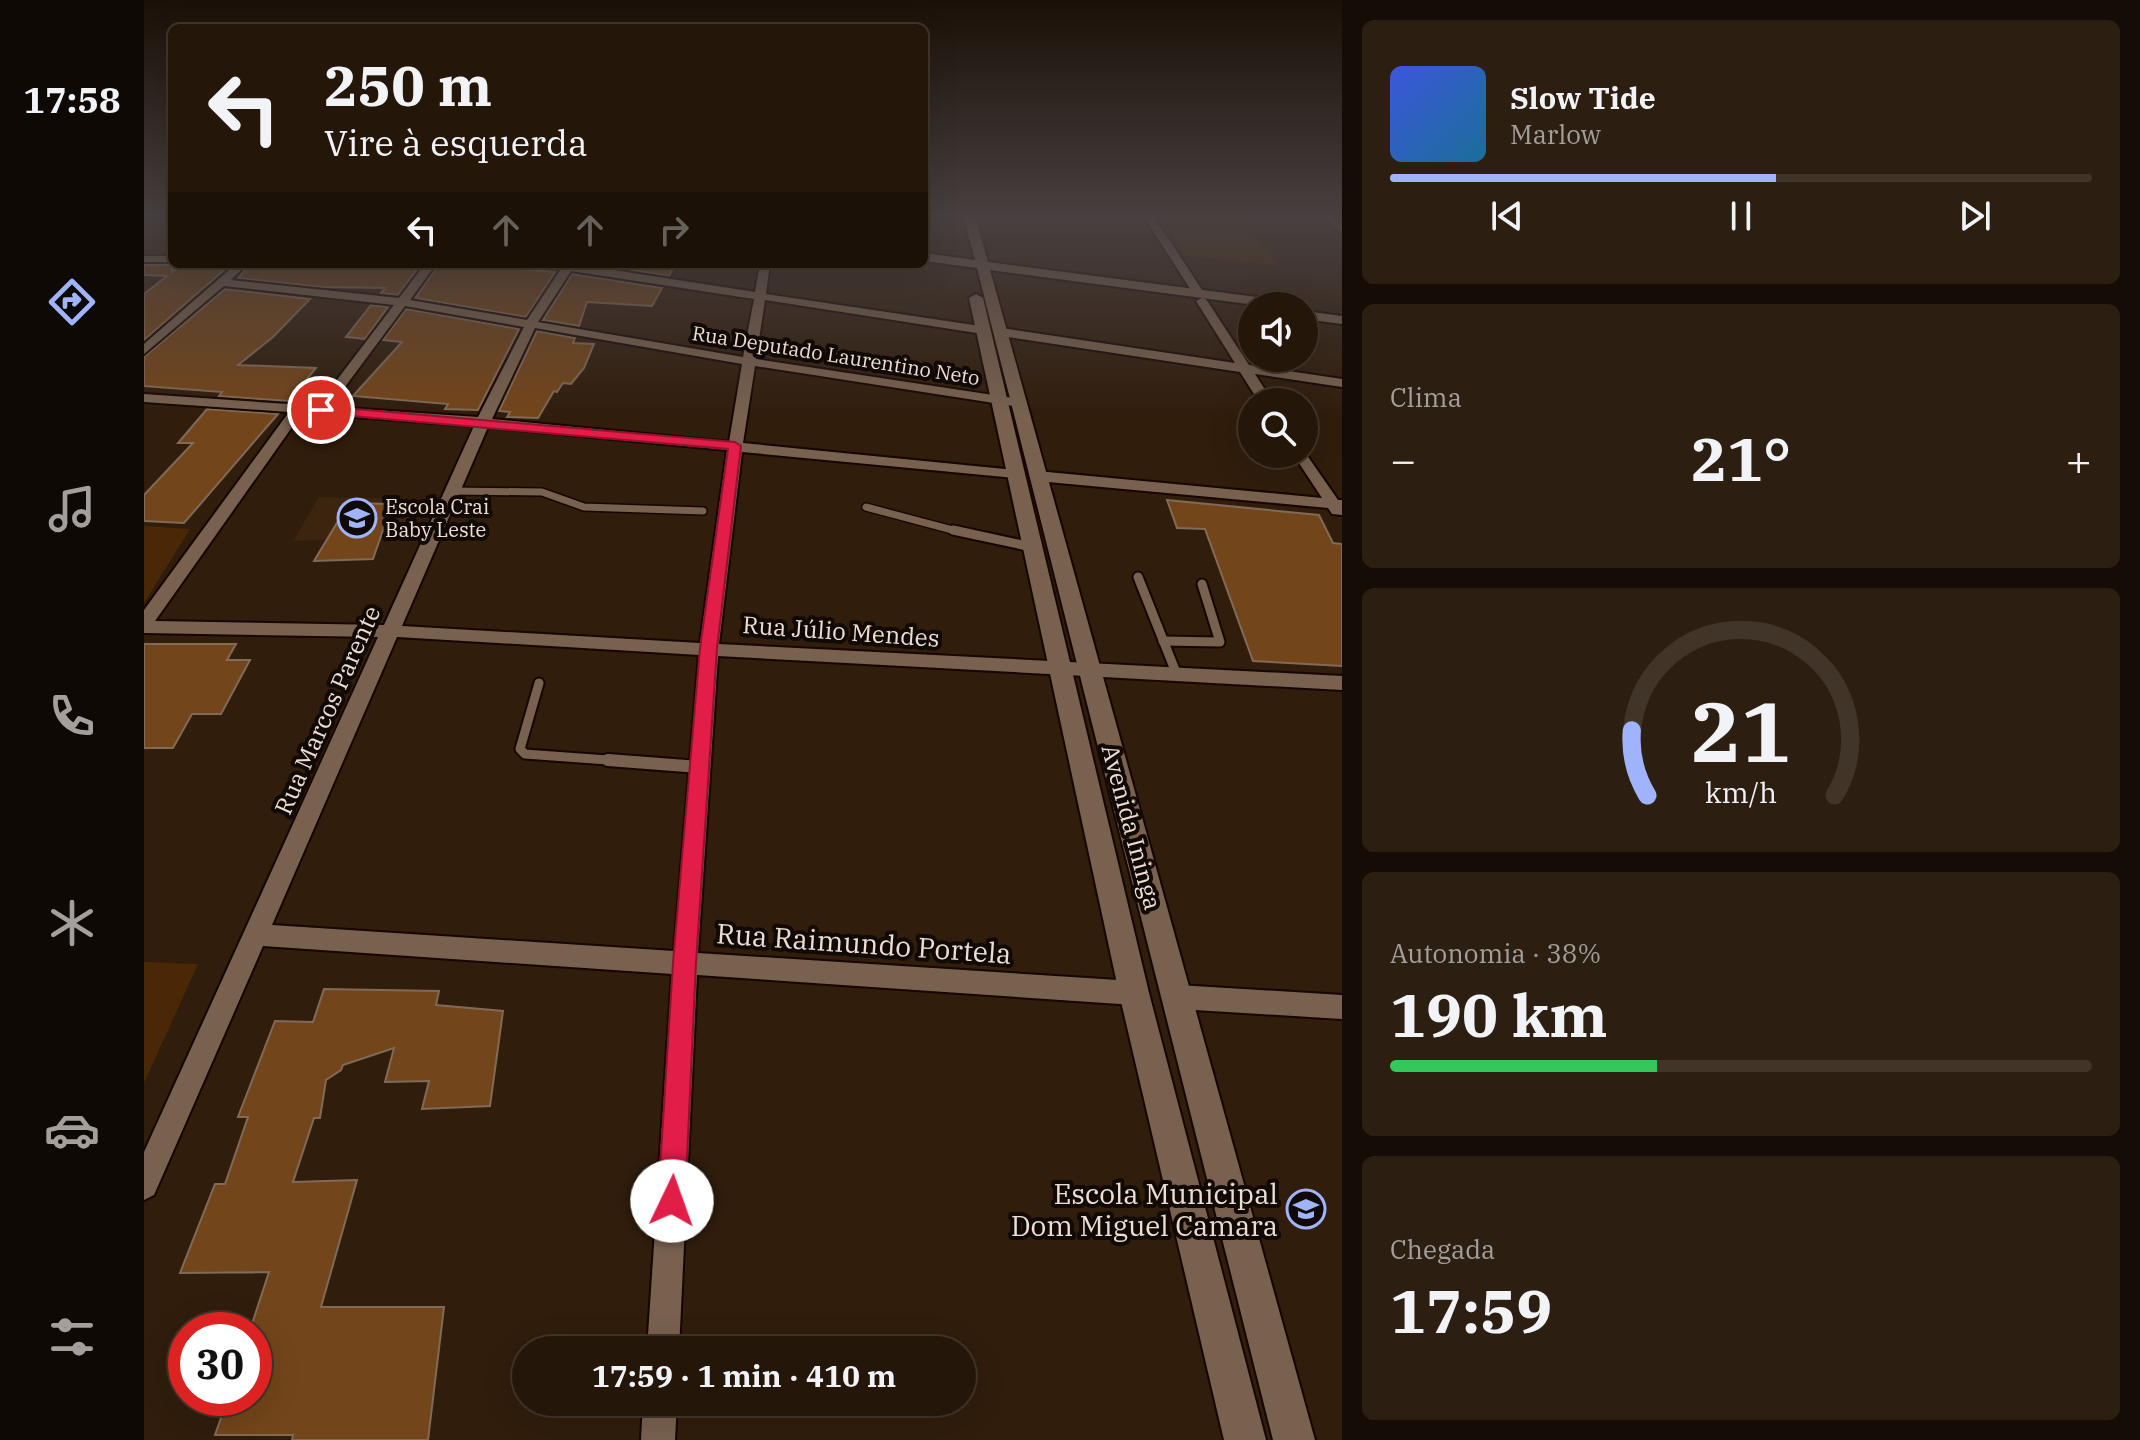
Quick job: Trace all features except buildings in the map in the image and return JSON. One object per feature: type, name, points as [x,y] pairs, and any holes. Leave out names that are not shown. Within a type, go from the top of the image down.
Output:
[{"type":"main road","name":"Avenida Ininga","points":[[980,282],[1009,402],[1037,476],[1294,1440]]},
{"type":"main road","points":[[1086,282],[1238,301]]},
{"type":"main road","points":[[1200,297],[1238,304]]},
{"type":"main road","points":[[1318,309],[1342,312]]},
{"type":"main road","points":[[1318,317],[1342,320]]},
{"type":"main road","name":"Avenida Ininga","points":[[1009,402],[1015,474],[1059,670],[1134,993],[1245,1440]]},
{"type":"street","points":[[144,350],[220,282]]},
{"type":"street","name":"Rua Deputado Laurentino Neto","points":[[222,282],[402,302],[751,362],[1009,402]]},
{"type":"street","points":[[321,410],[417,282]]},
{"type":"street","name":"Rua Marcos Parente","points":[[144,1185],[483,422],[532,322],[559,282]]},
{"type":"street","points":[[677,282],[1238,367]]},
{"type":"street","points":[[664,1336],[685,963],[709,648],[735,446],[763,282]]},
{"type":"street","points":[[1191,282],[1238,358]]},
{"type":"street","points":[[1270,372],[1342,383]]},
{"type":"street","points":[[144,398],[483,422],[1015,474]]},
{"type":"street","points":[[144,625],[298,409]]},
{"type":"street","points":[[1310,468],[1339,509]]},
{"type":"street","points":[[1037,476],[1339,509]]},
{"type":"street","name":"Rua Júlio Mendes","points":[[144,625],[391,631],[1059,670],[1342,683]]},
{"type":"street","name":"Rua Raimundo Portela","points":[[254,935],[1134,993]]},
{"type":"street","points":[[1178,997],[1342,1007]]},
{"type":"street","points":[[658,1440],[659,1416]]},
{"type":"lane","points":[[453,491],[542,492],[584,507],[703,511]]},
{"type":"lane","points":[[866,507],[982,538],[1032,547]]},
{"type":"lane","points":[[1138,577],[1177,675]]},
{"type":"lane","points":[[1163,641],[1220,642],[1202,584]]},
{"type":"lane","points":[[539,683],[520,749],[525,754],[699,767]]},
{"type":"shaded area","name":"Escola Crai Baby Leste","points":[[319,497],[415,499],[399,538],[293,541]]},
{"type":"shaded area","points":[[144,526],[190,529],[144,603]]},
{"type":"shaded area","points":[[144,962],[198,964],[144,1083]]},
{"type":"place","name":"Escola Crai Baby Leste","points":[[357,518]]},
{"type":"place","name":"Escola Municipal Dom Miguel Camara","points":[[1306,1209]]},
{"type":"route","points":[[321,410],[735,446],[709,648],[685,963],[672,1201]]}]
